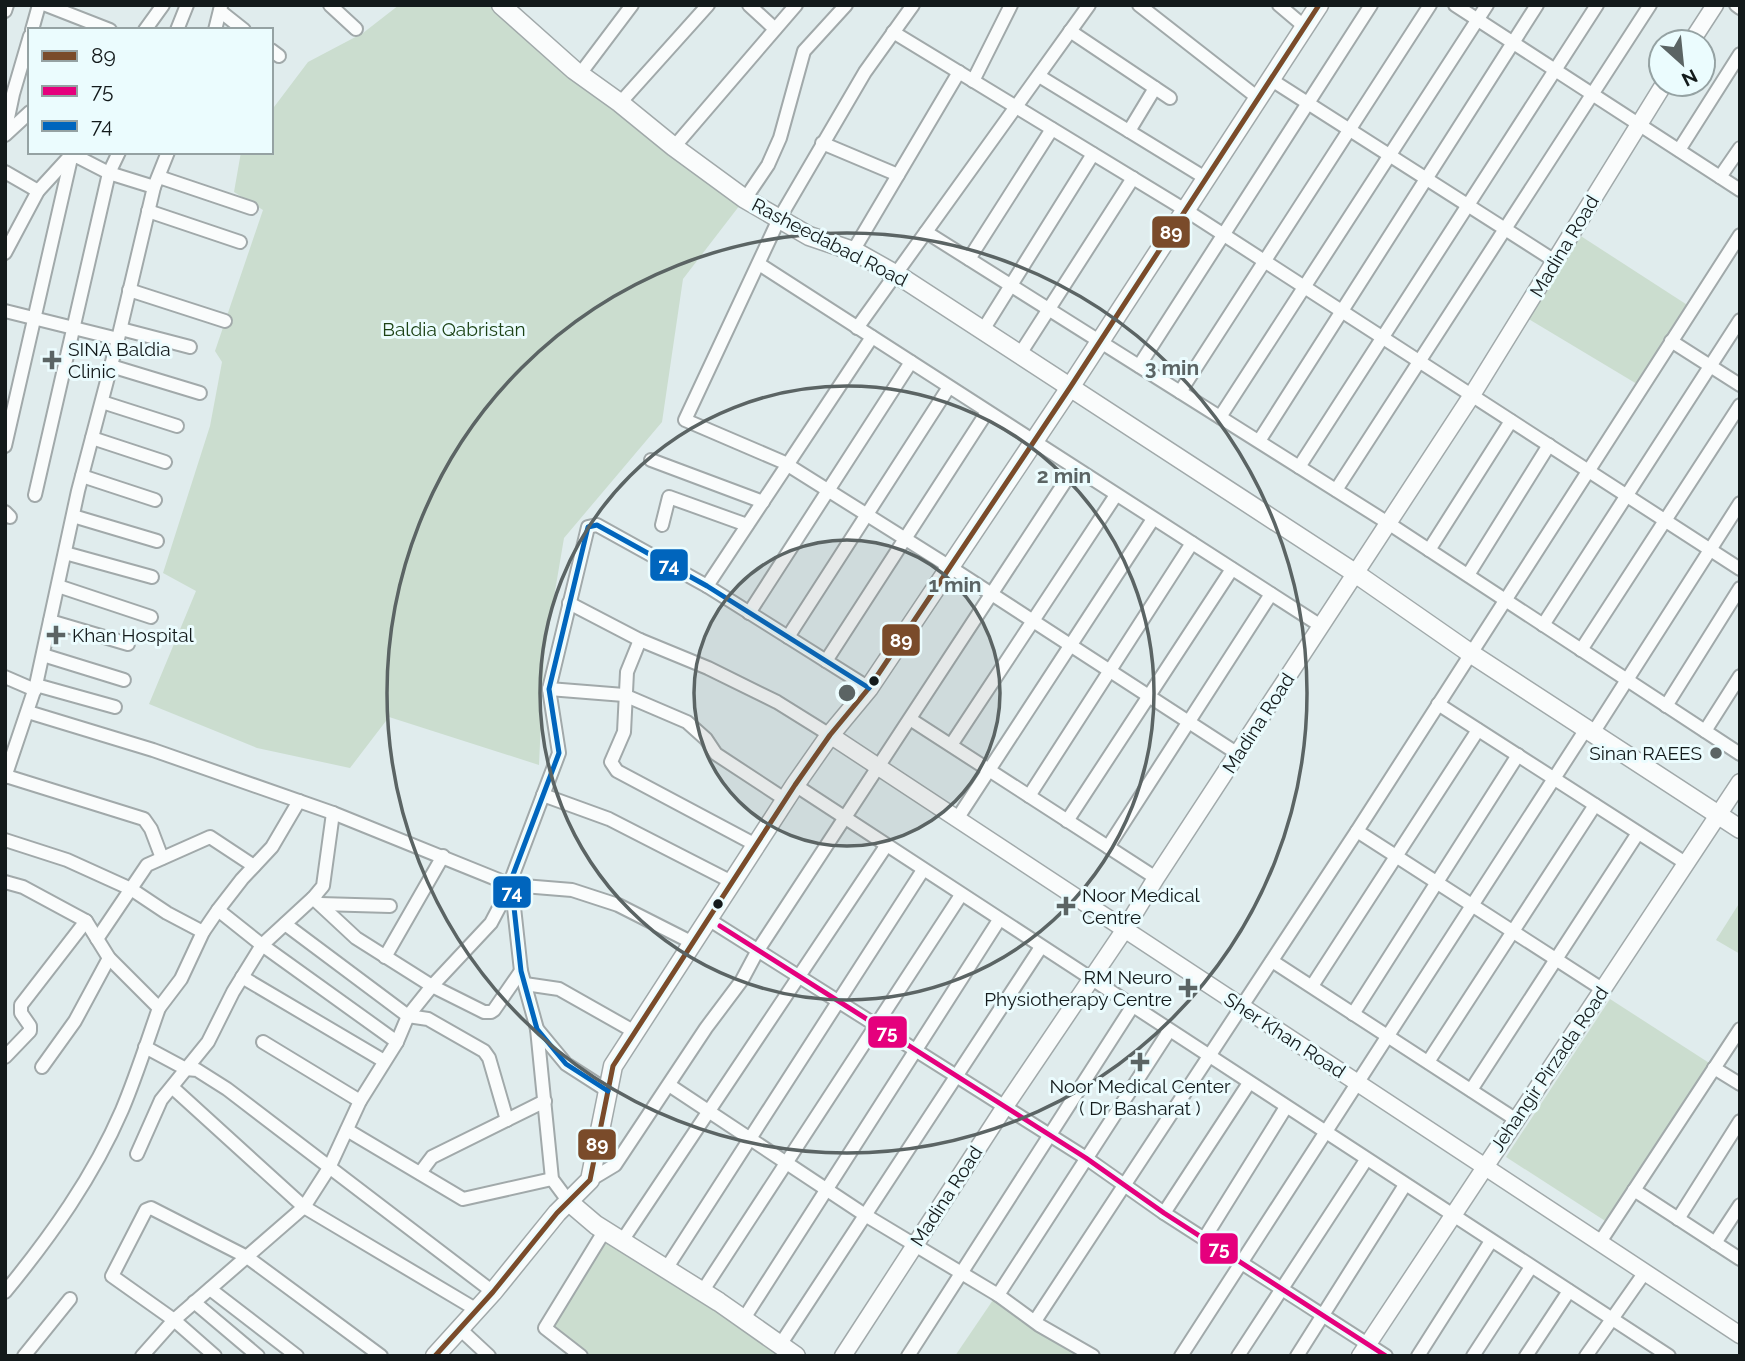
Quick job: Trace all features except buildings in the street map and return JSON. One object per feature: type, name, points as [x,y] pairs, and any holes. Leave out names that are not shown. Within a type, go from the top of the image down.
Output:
[{"type":"main road","name":"Rasheedabad Road","points":[[501,5],[580,74],[745,199],[809,236],[853,251],[896,274],[1071,386],[1355,573],[1470,653],[1740,829]]},
{"type":"main road","points":[[435,1356],[493,1292],[557,1213],[590,1180],[613,1066],[790,792],[830,735],[869,688],[1101,342],[1319,5]]},
{"type":"main road","points":[[569,1202],[605,1230],[796,1356]]},
{"type":"street","points":[[5,11],[7,5]]},
{"type":"street","points":[[33,28],[39,5]]},
{"type":"street","points":[[46,5],[77,24],[99,28]]},
{"type":"street","points":[[146,28],[163,5]]},
{"type":"street","points":[[178,28],[187,5]]},
{"type":"street","points":[[330,5],[356,29]]},
{"type":"street","points":[[580,74],[632,5]]},
{"type":"street","points":[[620,103],[708,5]]},
{"type":"street","points":[[749,5],[775,29]]},
{"type":"street","points":[[674,147],[796,5]]},
{"type":"street","points":[[745,199],[768,165],[780,138],[804,51],[846,5]]},
{"type":"street","points":[[913,5],[865,72],[779,219],[685,420],[787,465],[1238,754]]},
{"type":"street","points":[[973,81],[1011,5]]},
{"type":"street","points":[[858,328],[1089,5]]},
{"type":"street","points":[[1139,5],[1258,98]]},
{"type":"street","points":[[1279,5],[1305,27]]},
{"type":"street","points":[[1139,366],[1371,5]]},
{"type":"street","points":[[1180,392],[1430,5]]},
{"type":"street","points":[[1455,5],[1740,190]]},
{"type":"street","points":[[1220,417],[1487,5]]},
{"type":"street","points":[[1259,441],[1536,5]]},
{"type":"street","points":[[1299,467],[1597,5]]},
{"type":"street","points":[[1336,490],[1650,5]]},
{"type":"street","points":[[1700,28],[1715,5]]},
{"type":"street","points":[[215,28],[220,8],[242,28]]},
{"type":"street","points":[[1070,31],[1170,98]]},
{"type":"street","points":[[893,32],[1187,211],[1740,569]]},
{"type":"street","points":[[5,133],[28,43]]},
{"type":"street","points":[[1679,150],[1740,54]]},
{"type":"street","points":[[853,251],[959,72]]},
{"type":"street","points":[[1039,76],[1207,179]]},
{"type":"street","points":[[1270,79],[1555,261]]},
{"type":"street","points":[[1129,131],[1155,88]]},
{"type":"street","name":"Madina Road","points":[[843,1356],[1472,396],[1655,98]]},
{"type":"street","points":[[5,133],[28,114]]},
{"type":"street","points":[[970,259],[1052,129]]},
{"type":"street","points":[[822,143],[898,174]]},
{"type":"street","points":[[1720,177],[1740,148]]},
{"type":"street","points":[[983,330],[1093,153]]},
{"type":"street","points":[[5,253],[38,191],[72,154]]},
{"type":"street","points":[[5,446],[73,154]]},
{"type":"street","points":[[75,154],[109,173],[156,182],[251,208]]},
{"type":"street","points":[[35,495],[109,173],[118,154]]},
{"type":"street","points":[[162,858],[151,829],[144,819],[5,777],[35,687],[82,477],[148,211],[167,154]]},
{"type":"street","points":[[5,172],[38,191]]},
{"type":"street","points":[[1020,354],[1133,178]]},
{"type":"street","points":[[148,211],[240,242]]},
{"type":"street","points":[[926,232],[1388,523],[1740,754]]},
{"type":"street","points":[[1035,1321],[1357,831],[1740,235]]},
{"type":"street","points":[[759,264],[1321,626]]},
{"type":"street","points":[[129,290],[225,321]]},
{"type":"street","points":[[5,311],[73,328],[190,347]]},
{"type":"street","points":[[1543,625],[1740,320]]},
{"type":"street","points":[[707,586],[872,337]]},
{"type":"street","points":[[1671,341],[1740,385]]},
{"type":"street","points":[[749,613],[911,362]]},
{"type":"street","points":[[111,366],[200,393]]},
{"type":"street","points":[[788,637],[950,387]]},
{"type":"street","points":[[102,402],[177,426]]},
{"type":"street","points":[[1581,650],[1740,405]]},
{"type":"street","points":[[826,661],[987,412]]},
{"type":"street","points":[[1429,550],[1511,421]]},
{"type":"street","points":[[92,438],[165,462]]},
{"type":"street","points":[[1468,575],[1549,445]]},
{"type":"street","points":[[651,460],[762,502]]},
{"type":"street","points":[[590,1180],[615,1166],[741,980],[758,950],[1074,468]]},
{"type":"street","points":[[82,477],[155,499]]},
{"type":"street","points":[[951,745],[1116,495]]},
{"type":"street","points":[[662,525],[669,497],[747,525]]},
{"type":"street","points":[[1181,1356],[1554,778],[1627,680],[1740,503]]},
{"type":"street","points":[[73,516],[158,541]]},
{"type":"street","points":[[957,819],[1153,519]]},
{"type":"street","points":[[569,1202],[552,1179],[537,1029],[521,971],[511,880],[559,753],[549,689],[588,527],[592,524],[707,586],[869,688]]},
{"type":"street","points":[[1030,796],[1192,543]]},
{"type":"street","points":[[65,553],[152,577]]},
{"type":"street","points":[[1067,821],[1232,569]]},
{"type":"street","points":[[58,586],[151,617]]},
{"type":"street","points":[[1666,706],[1740,588]]},
{"type":"street","points":[[1108,847],[1271,594]]},
{"type":"street","points":[[569,603],[640,640],[708,668],[776,702],[830,735]]},
{"type":"street","points":[[50,621],[128,644]]},
{"type":"street","points":[[640,640],[627,672],[624,732],[611,762],[612,767],[756,845]]},
{"type":"street","points":[[43,656],[124,680]]},
{"type":"street","points":[[1705,731],[1740,676]]},
{"type":"street","points":[[5,677],[115,707]]},
{"type":"street","points":[[549,689],[624,695],[687,722],[706,739],[716,754],[845,818],[1669,1356]]},
{"type":"street","points":[[1438,704],[1687,864]]},
{"type":"street","points":[[28,712],[153,750],[333,813],[511,885],[572,890],[618,905],[691,943]]},
{"type":"street","points":[[910,719],[1156,878]]},
{"type":"street","points":[[1312,986],[1478,730]]},
{"type":"street","name":"Sher Khan Road","points":[[830,735],[1740,1335]]},
{"type":"street","points":[[1353,1014],[1518,755]]},
{"type":"street","name":"Jehangir Pirzada Road","points":[[1364,1350],[1740,782]]},
{"type":"street","points":[[543,795],[610,819],[732,882]]},
{"type":"street","points":[[5,1292],[47,1241],[83,1184],[122,1111],[159,1008],[181,979],[203,932],[218,910],[272,847],[299,801]]},
{"type":"street","points":[[1428,1062],[1595,805]]},
{"type":"street","points":[[137,1154],[161,1100],[208,1042],[262,945],[317,901],[323,886],[333,813]]},
{"type":"street","points":[[1357,831],[1602,989]]},
{"type":"street","points":[[1471,1090],[1638,833]]},
{"type":"street","points":[[97,939],[147,865],[162,858],[210,837],[254,866]]},
{"type":"street","points":[[5,840],[67,860],[131,889],[167,913],[203,932]]},
{"type":"street","points":[[622,1241],[886,846]]},
{"type":"street","points":[[385,957],[443,856]]},
{"type":"street","points":[[666,1269],[923,870]]},
{"type":"street","points":[[5,882],[23,887],[86,921],[109,958],[159,1008]]},
{"type":"street","points":[[142,1356],[174,1320],[304,1207],[329,1168],[360,1101],[397,1042],[408,1016],[491,923],[511,885]]},
{"type":"street","points":[[702,1292],[961,895]]},
{"type":"street","points":[[317,901],[356,939],[432,986],[484,1012],[491,1013],[521,971]]},
{"type":"street","points":[[317,901],[390,906]]},
{"type":"street","points":[[218,910],[397,1042]]},
{"type":"street","points":[[708,919],[1086,1158],[1164,1213],[1324,1314],[1364,1350],[1385,1356]]},
{"type":"street","points":[[743,1320],[999,919]]},
{"type":"street","points":[[5,1056],[30,1031],[30,1026],[21,1013],[21,1005],[86,921]]},
{"type":"street","points":[[285,924],[408,1016],[428,1019],[484,1051],[489,1058],[507,1120]]},
{"type":"street","points":[[780,1345],[1041,947]]},
{"type":"street","points":[[41,1068],[75,1021],[109,958]]},
{"type":"street","points":[[1272,961],[1515,1119]]},
{"type":"street","points":[[242,977],[384,1061]]},
{"type":"street","points":[[525,984],[559,989],[635,1032]]},
{"type":"street","points":[[908,1356],[1132,1007]]},
{"type":"street","points":[[537,1029],[566,1064],[608,1091]]},
{"type":"street","points":[[1600,1242],[1740,1029]]},
{"type":"street","points":[[998,1295],[1169,1031]]},
{"type":"street","points":[[263,1042],[360,1101]]},
{"type":"street","points":[[145,1047],[186,1069],[197,1070],[227,1089],[493,1292]]},
{"type":"street","points":[[1714,1068],[1740,1084]]},
{"type":"street","points":[[1164,1213],[1249,1083]]},
{"type":"street","points":[[669,1084],[865,1215],[1093,1356]]},
{"type":"street","points":[[172,1087],[304,1207],[477,1310]]},
{"type":"street","points":[[420,1173],[432,1157],[545,1101]]},
{"type":"street","points":[[1204,1239],[1286,1107]]},
{"type":"street","points":[[1678,1219],[1740,1121]]},
{"type":"street","points":[[347,1130],[463,1199],[552,1179]]},
{"type":"street","points":[[1238,1356],[1366,1160]]},
{"type":"street","points":[[1297,1356],[1405,1185]]},
{"type":"street","points":[[1634,1190],[1740,1259]]},
{"type":"street","points":[[1715,1243],[1740,1205]]},
{"type":"street","points":[[215,1356],[174,1320],[112,1276],[146,1210],[155,1208],[247,1257],[381,1356]]},
{"type":"street","points":[[581,1356],[545,1328],[605,1230]]},
{"type":"street","points":[[1418,1356],[1491,1241]]},
{"type":"street","points":[[1473,1356],[1531,1267]]},
{"type":"street","points":[[1586,1356],[1610,1318],[1645,1272]]},
{"type":"street","points":[[210,1289],[297,1356]]},
{"type":"street","points":[[1526,1356],[1569,1291]]},
{"type":"street","points":[[24,1356],[70,1299]]},
{"type":"street","points":[[194,1302],[258,1356]]},
{"type":"street","points":[[460,1329],[489,1356]]},
{"type":"street","points":[[1641,1356],[1649,1343]]},
{"type":"green space","name":"Baldia Qabristan","points":[[399,5],[508,5],[743,201],[683,279],[662,422],[564,538],[544,656],[539,765],[389,717],[350,768],[257,748],[149,704],[196,591],[163,573],[210,426],[222,362],[215,351],[263,210],[234,192],[241,154],[273,154],[273,108],[308,62],[363,33]]},
{"type":"green space","points":[[1573,231],[1692,308],[1642,387],[1522,315]]},
{"type":"green space","points":[[1740,902],[1740,954],[1716,940]]},
{"type":"green space","points":[[1610,999],[1717,1068],[1613,1226],[1506,1157]]},
{"type":"green space","points":[[605,1230],[794,1356],[581,1356],[545,1328]]},
{"type":"green space","points":[[995,1297],[1087,1356],[955,1356]]},
{"type":"transit line","name":"89","points":[[435,1356],[493,1292],[557,1213],[590,1180],[613,1066],[795,785],[830,735],[869,688],[1071,386],[1319,5]]},
{"type":"transit line","name":"74","points":[[608,1091],[566,1064],[537,1029],[521,971],[511,880],[559,753],[549,689],[588,527],[597,525],[707,586],[869,688]]},
{"type":"transit line","name":"75","points":[[720,926],[1086,1158],[1164,1213],[1386,1356]]},
{"type":"place","name":"SINA Baldia Clinic","points":[[52,360]]},
{"type":"place","name":"Khan Hospital","points":[[56,635]]},
{"type":"place","name":"Sinan RAEES","points":[[1716,753]]},
{"type":"place","name":"Noor Medical Centre","points":[[1066,906]]},
{"type":"place","name":"RM Neuro Physiotherapy Centre","points":[[1188,988]]},
{"type":"place","name":"Noor Medical Center ( Dr Basharat )","points":[[1140,1062]]}]
